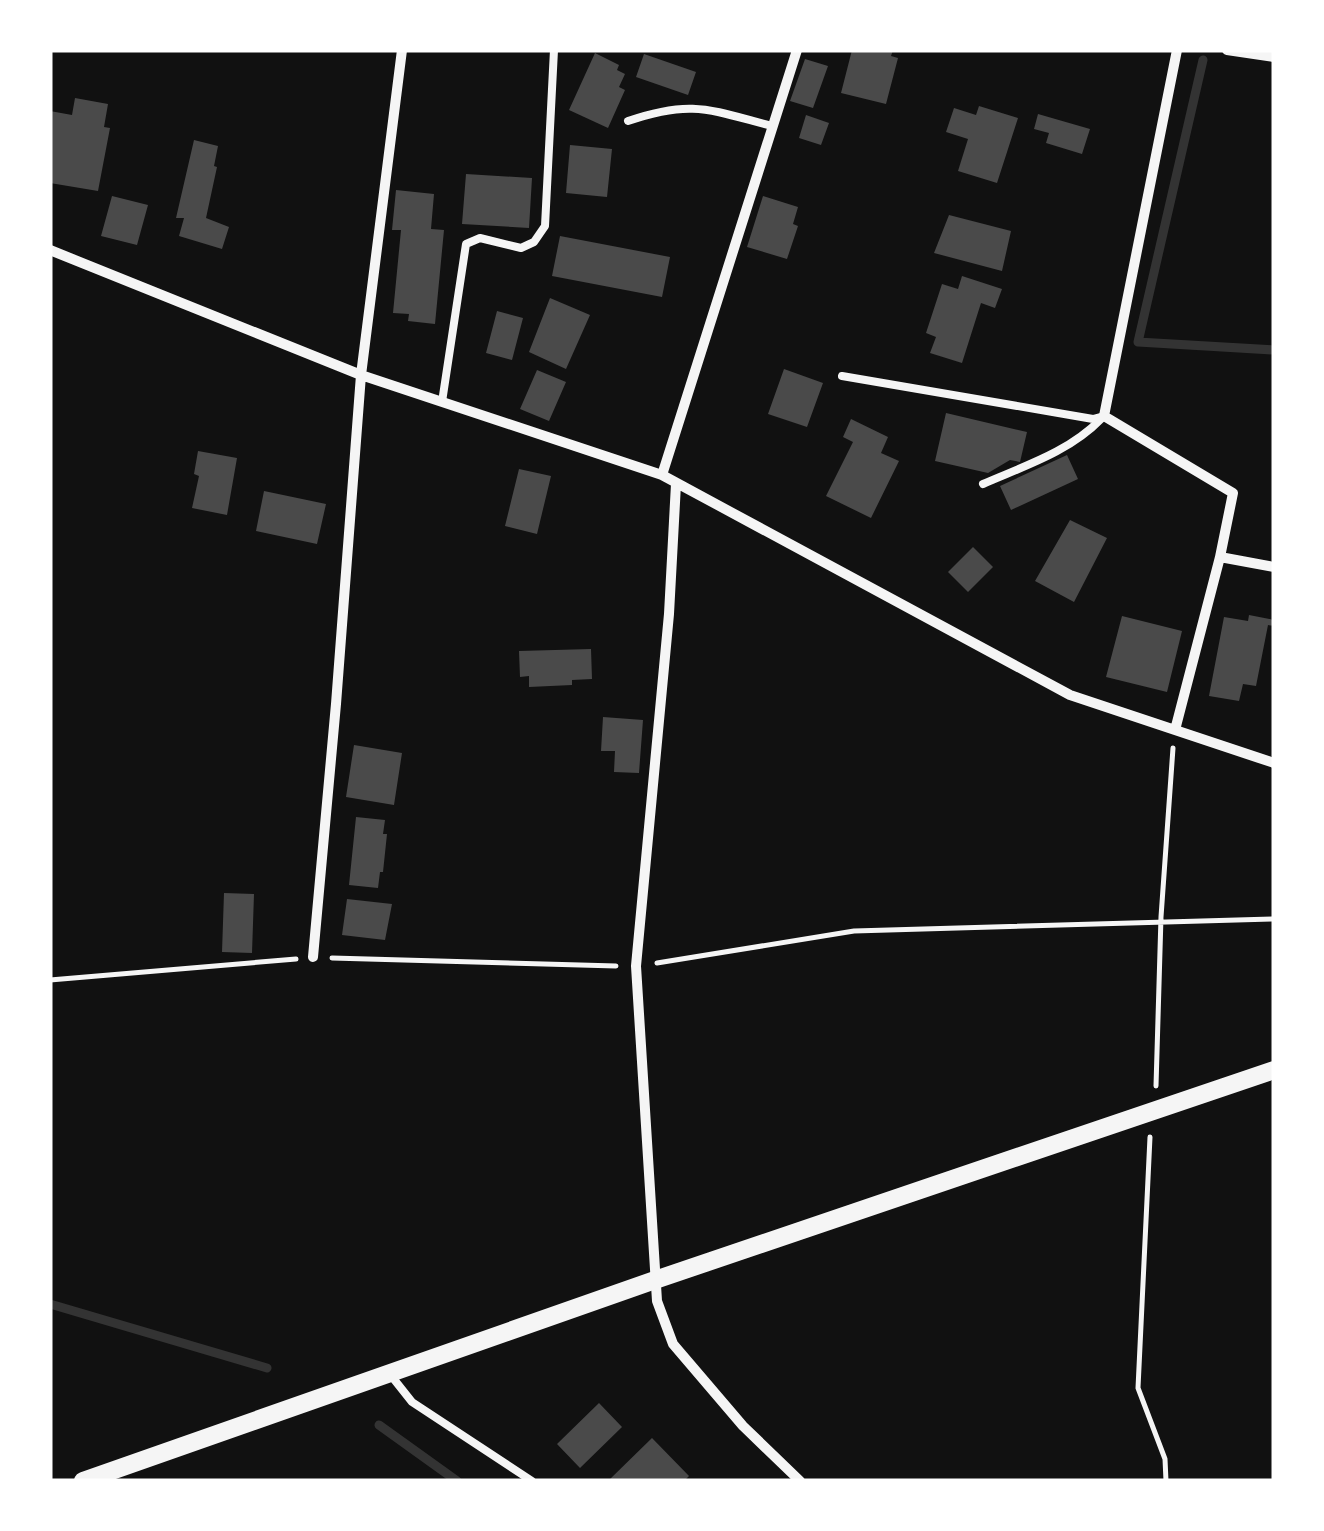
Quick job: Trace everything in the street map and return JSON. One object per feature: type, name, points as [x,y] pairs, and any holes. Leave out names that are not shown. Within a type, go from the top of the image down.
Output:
[{"type":"street","points":[[313,957],[360,375],[402,50]]},
{"type":"street","points":[[662,476],[797,50]]},
{"type":"street","points":[[1175,730],[1233,494],[1104,416],[1177,50]]},
{"type":"street","points":[[1227,50],[1274,57]]},
{"type":"street","points":[[50,250],[360,375],[662,476],[1070,695],[1274,763]]},
{"type":"street","points":[[676,484],[669,614],[636,966],[655,1280],[672,1344],[744,1426],[800,1481]]},
{"type":"street","points":[[1220,557],[1274,567]]},
{"type":"street","points":[[83,1481],[655,1280],[1274,1070]]},
{"type":"lane","points":[[442,402],[466,244],[480,238],[521,248],[534,242],[546,226],[554,50]]},
{"type":"lane","points":[[628,121],[665,108],[698,106],[772,126]]},
{"type":"lane","points":[[842,376],[1093,420],[1104,416]]},
{"type":"lane","points":[[983,484],[1063,449],[1084,436],[1104,416]]},
{"type":"lane","points":[[389,1373],[412,1402],[532,1481]]},
{"type":"path","points":[[50,980],[313,957],[636,966],[854,931],[1274,919]]},
{"type":"building","points":[[852,50],[893,50],[891,56],[898,58],[886,104],[841,93]]},
{"type":"building","points":[[595,53],[619,65],[617,70],[625,74],[619,87],[625,90],[608,128],[569,110]]},
{"type":"building","points":[[644,54],[696,72],[688,95],[636,77]]},
{"type":"building","points":[[805,59],[828,66],[813,108],[790,101]]},
{"type":"building","points":[[75,98],[108,104],[104,127],[110,128],[98,191],[50,183],[50,111],[72,115]]},
{"type":"building","points":[[979,106],[1018,118],[997,183],[958,171],[968,139],[946,132],[954,108],[976,115]]},
{"type":"building","points":[[1038,114],[1090,129],[1082,154],[1046,143],[1049,133],[1034,129]]},
{"type":"building","points":[[806,115],[829,123],[821,145],[799,138]]},
{"type":"building","points":[[194,140],[218,146],[206,218],[229,227],[222,249],[179,236],[184,218],[176,218]]},
{"type":"building","points":[[570,145],[612,149],[607,197],[566,193]]},
{"type":"building","points":[[466,174],[532,178],[529,228],[462,224]]},
{"type":"building","points":[[396,190],[434,194],[431,229],[444,230],[435,324],[408,321],[409,314],[393,313],[401,230],[392,230]]},
{"type":"building","points":[[112,196],[148,205],[137,245],[101,236]]},
{"type":"building","points":[[763,196],[798,207],[793,224],[798,226],[787,259],[747,247]]},
{"type":"building","points":[[949,215],[1011,231],[1002,271],[934,253]]},
{"type":"building","points":[[560,236],[670,257],[662,297],[552,276]]},
{"type":"building","points":[[962,276],[1002,289],[995,308],[981,303],[962,363],[930,353],[936,337],[926,333],[942,284],[958,289]]},
{"type":"building","points":[[550,298],[590,315],[566,369],[529,352]]},
{"type":"building","points":[[497,311],[523,318],[512,360],[486,353]]},
{"type":"building","points":[[784,369],[823,383],[807,427],[768,414]]},
{"type":"building","points":[[537,370],[566,382],[549,421],[520,409]]},
{"type":"building","points":[[946,413],[1027,432],[1020,462],[1010,460],[988,473],[935,461]]},
{"type":"building","points":[[851,419],[888,437],[881,453],[899,461],[871,518],[826,496],[853,442],[843,437]]},
{"type":"building","points":[[198,451],[237,458],[227,515],[192,508],[199,476],[194,474]]},
{"type":"building","points":[[1067,455],[1078,479],[1011,510],[1000,486]]},
{"type":"building","points":[[519,469],[551,476],[537,534],[505,526]]},
{"type":"building","points":[[264,491],[326,504],[317,544],[256,531]]},
{"type":"building","points":[[1070,520],[1107,538],[1074,602],[1035,581]]},
{"type":"building","points":[[973,547],[993,567],[968,592],[948,572]]},
{"type":"building","points":[[1249,615],[1274,620],[1274,626],[1268,625],[1256,686],[1243,684],[1239,701],[1209,696],[1224,617],[1248,621]]},
{"type":"building","points":[[1122,616],[1182,631],[1167,692],[1106,677]]},
{"type":"building","points":[[591,649],[592,679],[572,680],[572,685],[529,687],[529,676],[520,677],[519,651]]},
{"type":"building","points":[[603,717],[643,720],[639,773],[614,772],[615,751],[601,751]]},
{"type":"building","points":[[354,745],[402,753],[394,805],[346,797]]},
{"type":"building","points":[[356,817],[385,820],[383,834],[387,834],[378,888],[349,885]]},
{"type":"building","points":[[224,893],[254,894],[252,953],[222,952]]},
{"type":"building","points":[[347,899],[392,904],[385,940],[342,935]]},
{"type":"building","points":[[599,1403],[622,1427],[580,1468],[557,1444]]},
{"type":"building","points":[[652,1438],[689,1476],[684,1481],[608,1481]]},
{"type":"waterway","points":[[1203,60],[1138,342],[1274,350]]},
{"type":"waterway","points":[[50,1304],[267,1368]]},
{"type":"waterway","points":[[379,1425],[457,1481]]}]
